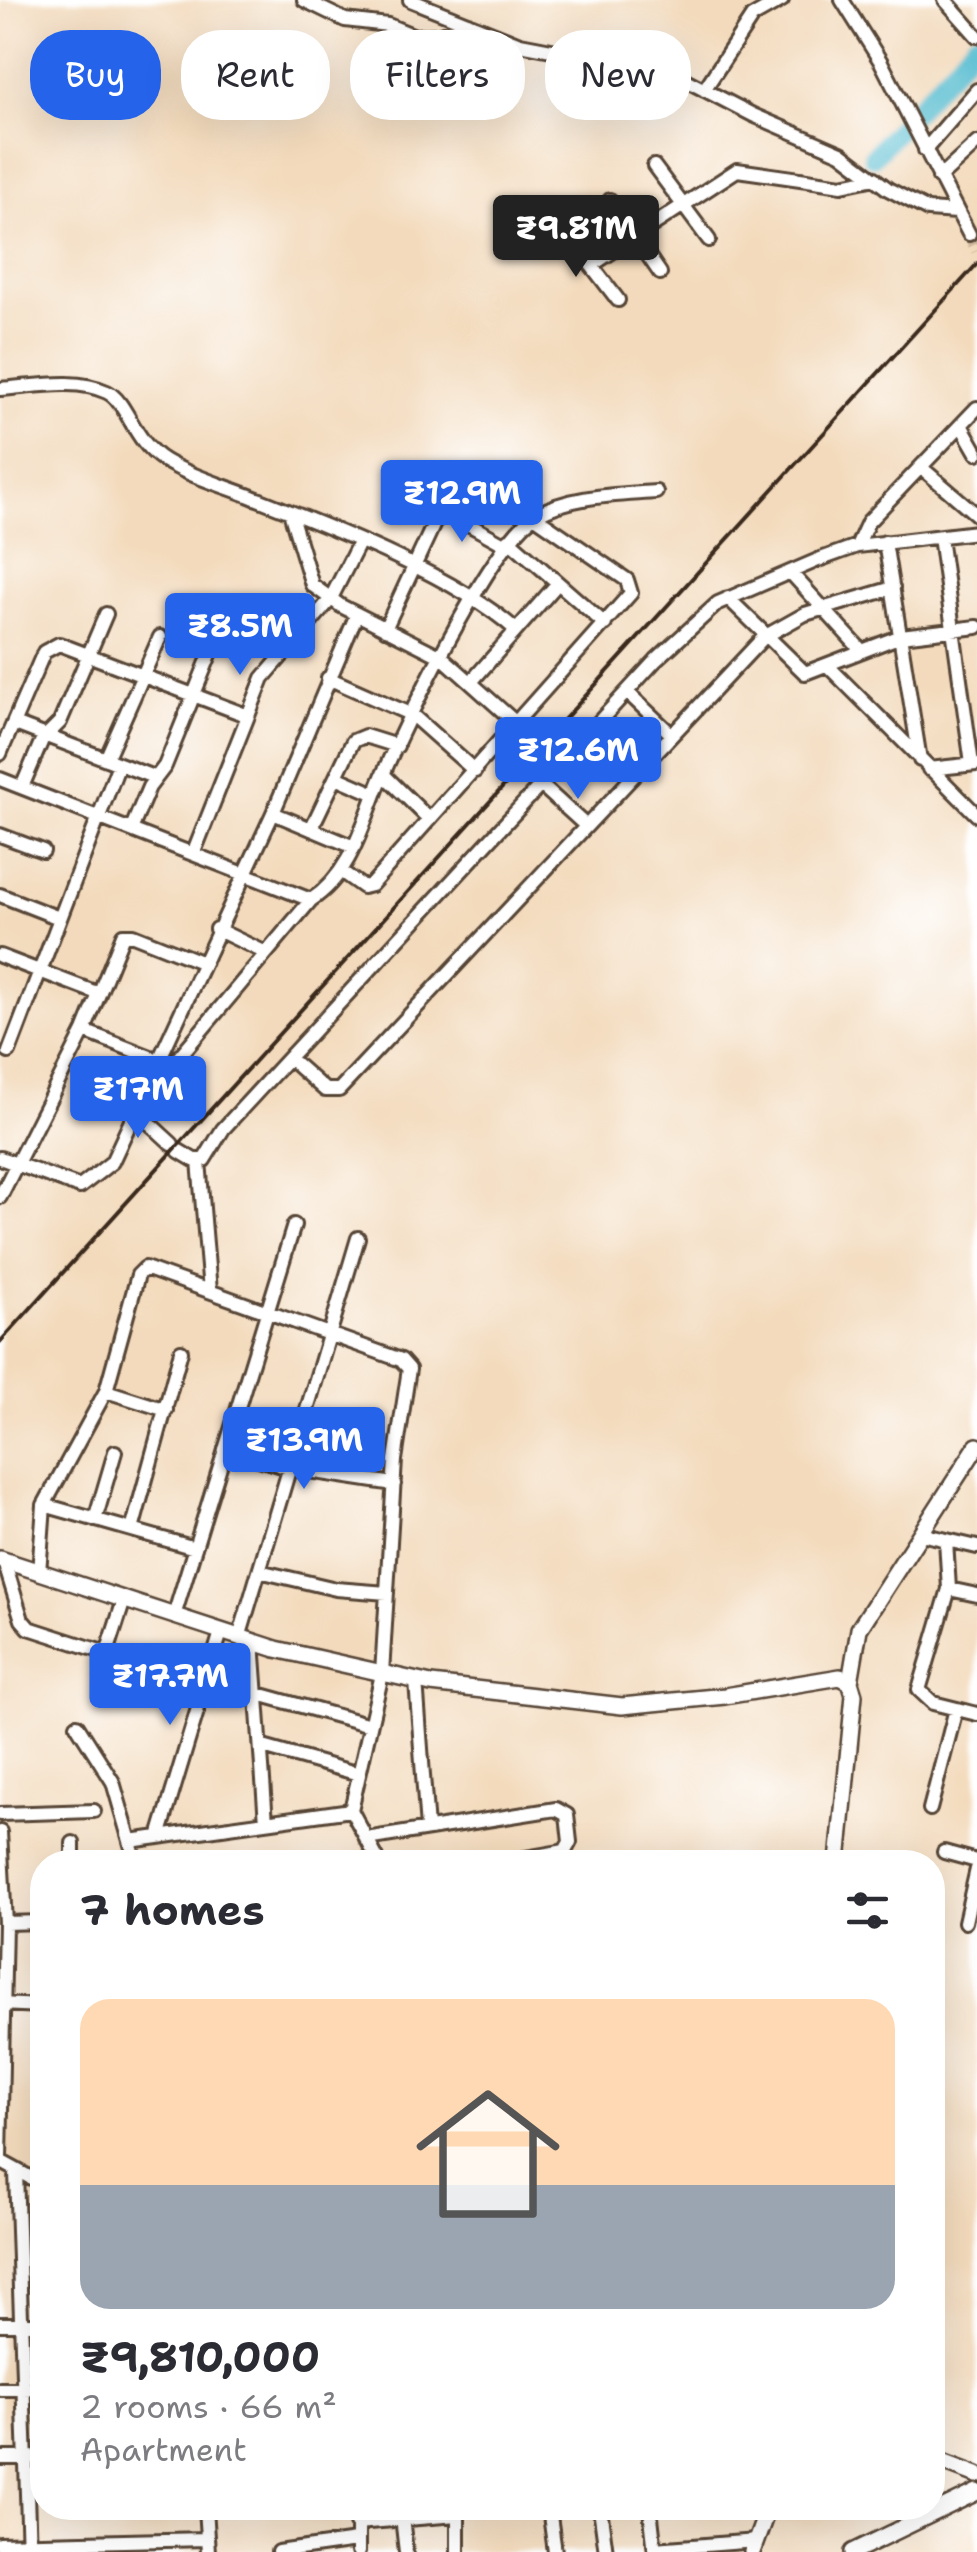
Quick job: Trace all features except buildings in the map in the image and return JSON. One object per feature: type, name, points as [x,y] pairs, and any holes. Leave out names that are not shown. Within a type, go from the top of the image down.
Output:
[{"type":"main road","points":[[839,1850],[854,1695],[850,1682],[858,1629],[977,1446]]},
{"type":"main road","points":[[2,1560],[246,1640],[416,1681],[622,1706],[725,1696],[830,1676],[850,1682]]},
{"type":"main road","points":[[945,2463],[977,2476]]},
{"type":"main road","points":[[945,2507],[977,2492]]},
{"type":"main road","points":[[754,2546],[764,2520]]},
{"type":"main road","points":[[853,2552],[919,2520]]},
{"type":"street","points":[[304,0],[344,20],[388,26],[415,36],[438,35],[468,22]]},
{"type":"street","points":[[410,0],[520,44],[662,69],[841,153],[928,210],[956,212]]},
{"type":"street","points":[[704,90],[746,24],[782,0]]},
{"type":"street","points":[[842,0],[904,108],[968,234]]},
{"type":"street","points":[[945,0],[976,34]]},
{"type":"street","points":[[924,150],[977,90]]},
{"type":"street","points":[[939,178],[977,143]]},
{"type":"street","points":[[654,166],[709,240]]},
{"type":"street","points":[[592,266],[737,170],[842,185],[874,178]]},
{"type":"street","points":[[610,200],[660,274]]},
{"type":"street","points":[[568,235],[618,300]]},
{"type":"street","points":[[0,389],[86,386],[106,392],[124,412],[142,445],[168,462],[290,512],[474,597],[516,630]]},
{"type":"street","points":[[856,546],[868,522],[923,469],[977,408]]},
{"type":"street","points":[[961,425],[977,453]]},
{"type":"street","points":[[923,469],[977,515]]},
{"type":"street","points":[[385,629],[451,487]]},
{"type":"street","points":[[84,1031],[156,1063],[174,1063],[310,900],[342,872],[412,714],[507,542],[534,516],[604,495],[656,492]]},
{"type":"street","points":[[441,509],[507,542],[604,624]]},
{"type":"street","points":[[290,512],[310,580],[330,600],[442,657],[516,723]]},
{"type":"street","points":[[342,872],[363,887],[371,885],[628,598],[631,584],[534,516]]},
{"type":"street","points":[[210,1291],[204,1156],[656,660],[728,598],[856,546],[977,532]]},
{"type":"street","points":[[925,765],[975,764],[940,537]]},
{"type":"street","points":[[885,542],[925,765]]},
{"type":"street","points":[[194,852],[267,672],[330,600],[359,543]]},
{"type":"street","points":[[790,573],[862,652]]},
{"type":"street","points":[[471,682],[558,583]]},
{"type":"street","points":[[290,1060],[325,1090],[340,1090],[764,637],[824,608],[893,588]]},
{"type":"street","points":[[728,598],[798,671],[812,672],[901,636],[977,627]]},
{"type":"street","points":[[22,787],[46,736],[60,722],[106,614]]},
{"type":"street","points":[[0,1158],[85,1186],[112,1162],[216,929],[273,813],[357,614]]},
{"type":"street","points":[[131,830],[194,696],[224,620]]},
{"type":"street","points":[[8,1052],[99,818],[113,762],[142,676],[160,637]]},
{"type":"street","points":[[0,754],[44,652],[58,644],[246,716]]},
{"type":"street","points":[[827,665],[977,816]]},
{"type":"street","points":[[328,678],[412,714],[475,771]]},
{"type":"street","points":[[627,692],[671,734]]},
{"type":"street","points":[[15,724],[156,778]]},
{"type":"street","points":[[310,829],[359,736],[396,746]]},
{"type":"street","points":[[383,774],[428,820]]},
{"type":"street","points":[[336,777],[375,794]]},
{"type":"street","points":[[0,779],[310,900]]},
{"type":"street","points":[[541,785],[585,826]]},
{"type":"street","points":[[273,813],[354,847]]},
{"type":"street","points":[[0,834],[43,851]]},
{"type":"street","points":[[0,895],[58,918]]},
{"type":"street","points":[[216,929],[266,953]]},
{"type":"street","points":[[0,1197],[84,1031],[118,940],[127,934],[202,962]]},
{"type":"street","points":[[0,956],[96,993]]},
{"type":"street","points":[[129,1120],[176,1147],[204,1156]]},
{"type":"street","points":[[174,1616],[294,1225]]},
{"type":"street","points":[[266,1822],[258,1694],[246,1640],[259,1571],[358,1238]]},
{"type":"street","points":[[39,1573],[44,1505],[106,1391],[141,1270],[150,1268],[401,1360],[410,1369],[394,1484],[382,1674],[350,1810],[372,1850]]},
{"type":"street","points":[[132,1530],[181,1351]]},
{"type":"street","points":[[106,1391],[166,1410]]},
{"type":"street","points":[[225,1449],[289,1468],[394,1484]]},
{"type":"street","points":[[95,1520],[115,1452]]},
{"type":"street","points":[[44,1505],[195,1548]]},
{"type":"street","points":[[921,1534],[977,1546]]},
{"type":"street","points":[[946,1540],[949,1589],[920,1690],[933,1703],[977,1713]]},
{"type":"street","points":[[2,1560],[24,1625],[205,1685]]},
{"type":"street","points":[[259,1571],[336,1590],[387,1593]]},
{"type":"street","points":[[949,1589],[977,1595]]},
{"type":"street","points":[[107,1653],[124,1600]]},
{"type":"street","points":[[159,1837],[221,1632]]},
{"type":"street","points":[[416,1681],[427,1830]]},
{"type":"street","points":[[258,1694],[370,1725]]},
{"type":"street","points":[[930,1809],[956,1709]]},
{"type":"street","points":[[77,1725],[113,1782],[133,1850]]},
{"type":"street","points":[[262,1747],[359,1774]]},
{"type":"street","points":[[366,1839],[556,1809],[568,1815],[570,1842],[564,1850]]},
{"type":"street","points":[[130,1841],[350,1810]]},
{"type":"street","points":[[0,1814],[94,1811]]},
{"type":"street","points":[[0,1832],[6,1923],[0,2160],[30,2178]]},
{"type":"street","points":[[72,1842],[72,1850]]},
{"type":"street","points":[[945,1852],[977,1861]]},
{"type":"street","points":[[965,1922],[977,1868]]},
{"type":"street","points":[[6,1923],[30,1922]]},
{"type":"street","points":[[3,2004],[30,2005]]},
{"type":"street","points":[[16,2172],[20,2388],[29,2548]]},
{"type":"street","points":[[0,2324],[30,2324]]},
{"type":"street","points":[[0,2389],[30,2388]]},
{"type":"street","points":[[0,2458],[30,2458]]},
{"type":"street","points":[[0,2544],[29,2548],[207,2545],[206,2520]]},
{"type":"street","points":[[278,2552],[357,2547],[356,2520]]},
{"type":"street","points":[[356,2523],[376,2520]]},
{"type":"street","points":[[402,2520],[406,2552]]},
{"type":"street","points":[[458,2520],[458,2552]]},
{"type":"street","points":[[551,2520],[555,2552]]},
{"type":"street","points":[[602,2520],[606,2552]]},
{"type":"street","points":[[651,2520],[655,2550],[754,2546]]},
{"type":"waterway","points":[[873,157],[977,42]]},
{"type":"tunnel","points":[[969,234],[977,251]]},
{"type":"railway","points":[[0,1342],[977,264]]}]
